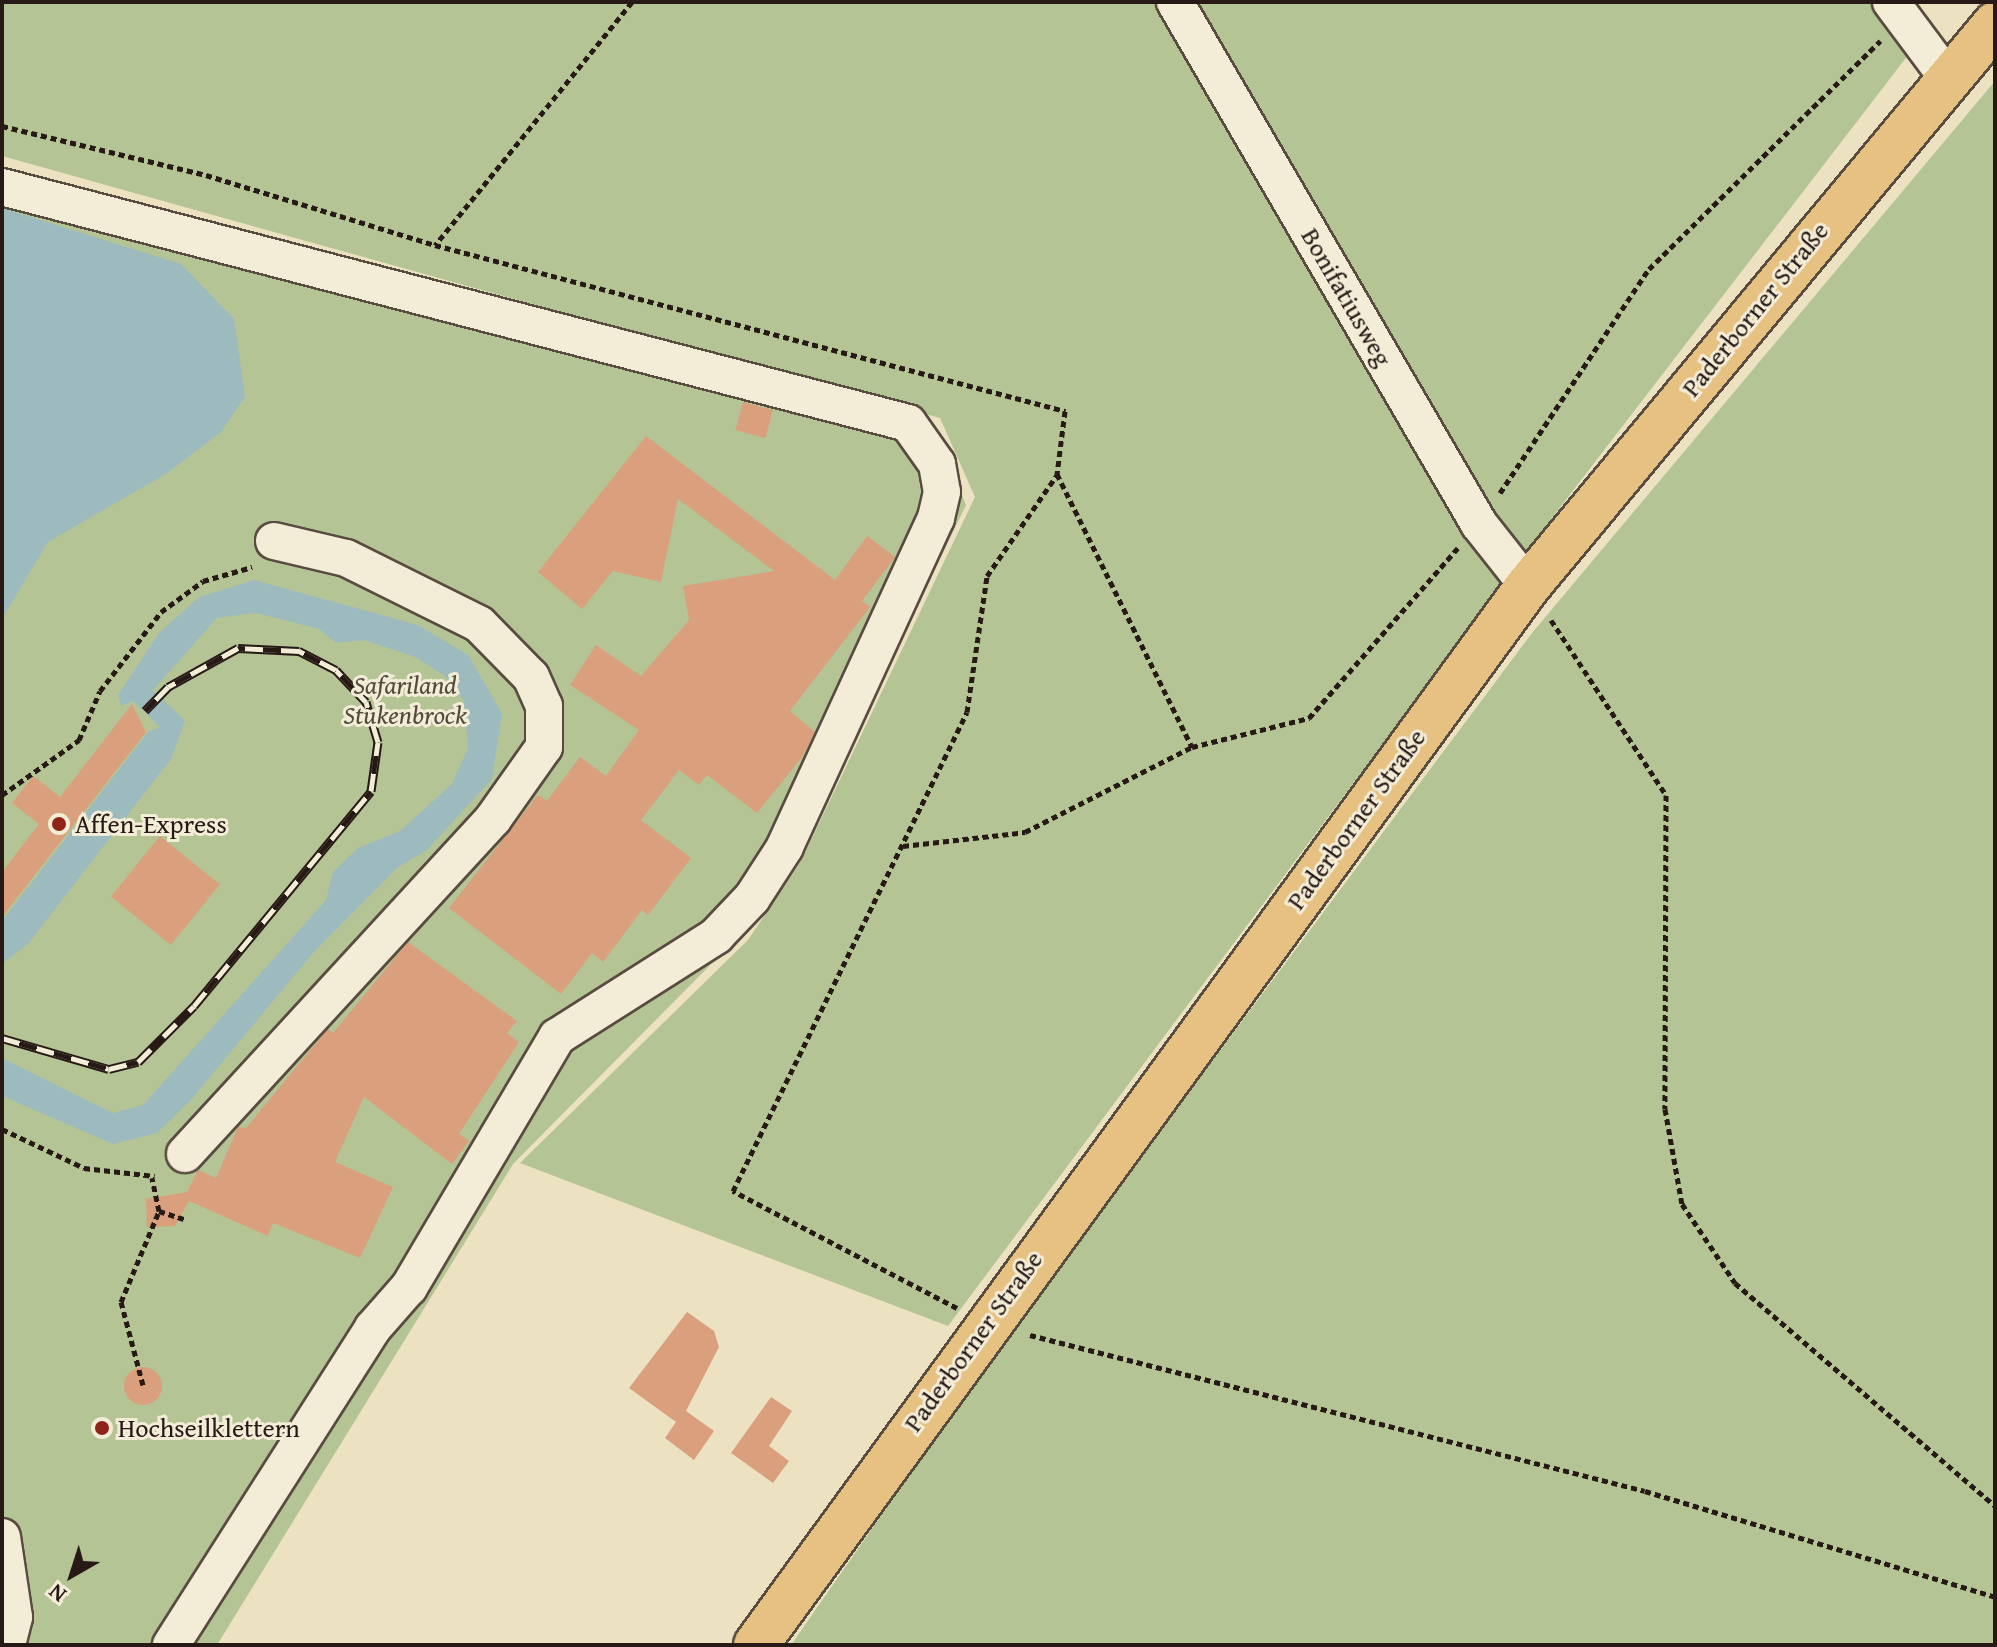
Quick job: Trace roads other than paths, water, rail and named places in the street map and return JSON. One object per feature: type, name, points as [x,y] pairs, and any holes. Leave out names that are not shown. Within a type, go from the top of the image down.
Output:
[{"type":"main road","name":"Paderborner Straße","points":[[756,1645],[984,1323],[1528,586],[1947,77],[1995,24]]},
{"type":"street","name":"Bonifatiusweg","points":[[1175,2],[1479,524],[1528,586]]},
{"type":"street","points":[[1904,7],[1947,77]]},
{"type":"street","points":[[2,187],[908,423],[937,464],[942,492],[936,518],[791,836],[752,898],[716,936],[557,1037],[409,1287],[373,1328],[171,1645]]},
{"type":"street","points":[[185,1154],[493,819],[544,747],[544,706],[531,677],[479,624],[346,558],[274,541]]},
{"type":"street","points":[[2,1537],[14,1617],[7,1645]]},
{"type":"water","points":[[2,208],[181,264],[234,319],[245,397],[221,432],[166,474],[48,542],[2,619]]},
{"type":"water","points":[[254,580],[418,625],[468,655],[502,713],[492,779],[427,850],[398,867],[313,953],[190,1101],[157,1133],[113,1144],[2,1096],[2,1058],[113,1113],[143,1105],[326,900],[333,872],[358,848],[400,831],[452,784],[468,748],[464,701],[445,676],[415,657],[364,640],[336,643],[319,629],[256,613],[217,618],[153,690],[185,721],[171,759],[28,944],[2,964],[2,921],[148,732],[160,727],[133,701],[121,706],[118,695],[159,633],[199,597]]},
{"type":"railway","points":[[2,1038],[109,1069],[138,1062],[194,1006],[371,791],[378,742],[366,702],[336,670],[299,651],[238,648],[168,687],[145,711]]},
{"type":"place","name":"Affen-Express","points":[[59,824]]},
{"type":"place","name":"Hochseilklettern","points":[[102,1428]]},
{"type":"park label","name":"Safariland Stukenbrock","points":[[405,700]]}]
